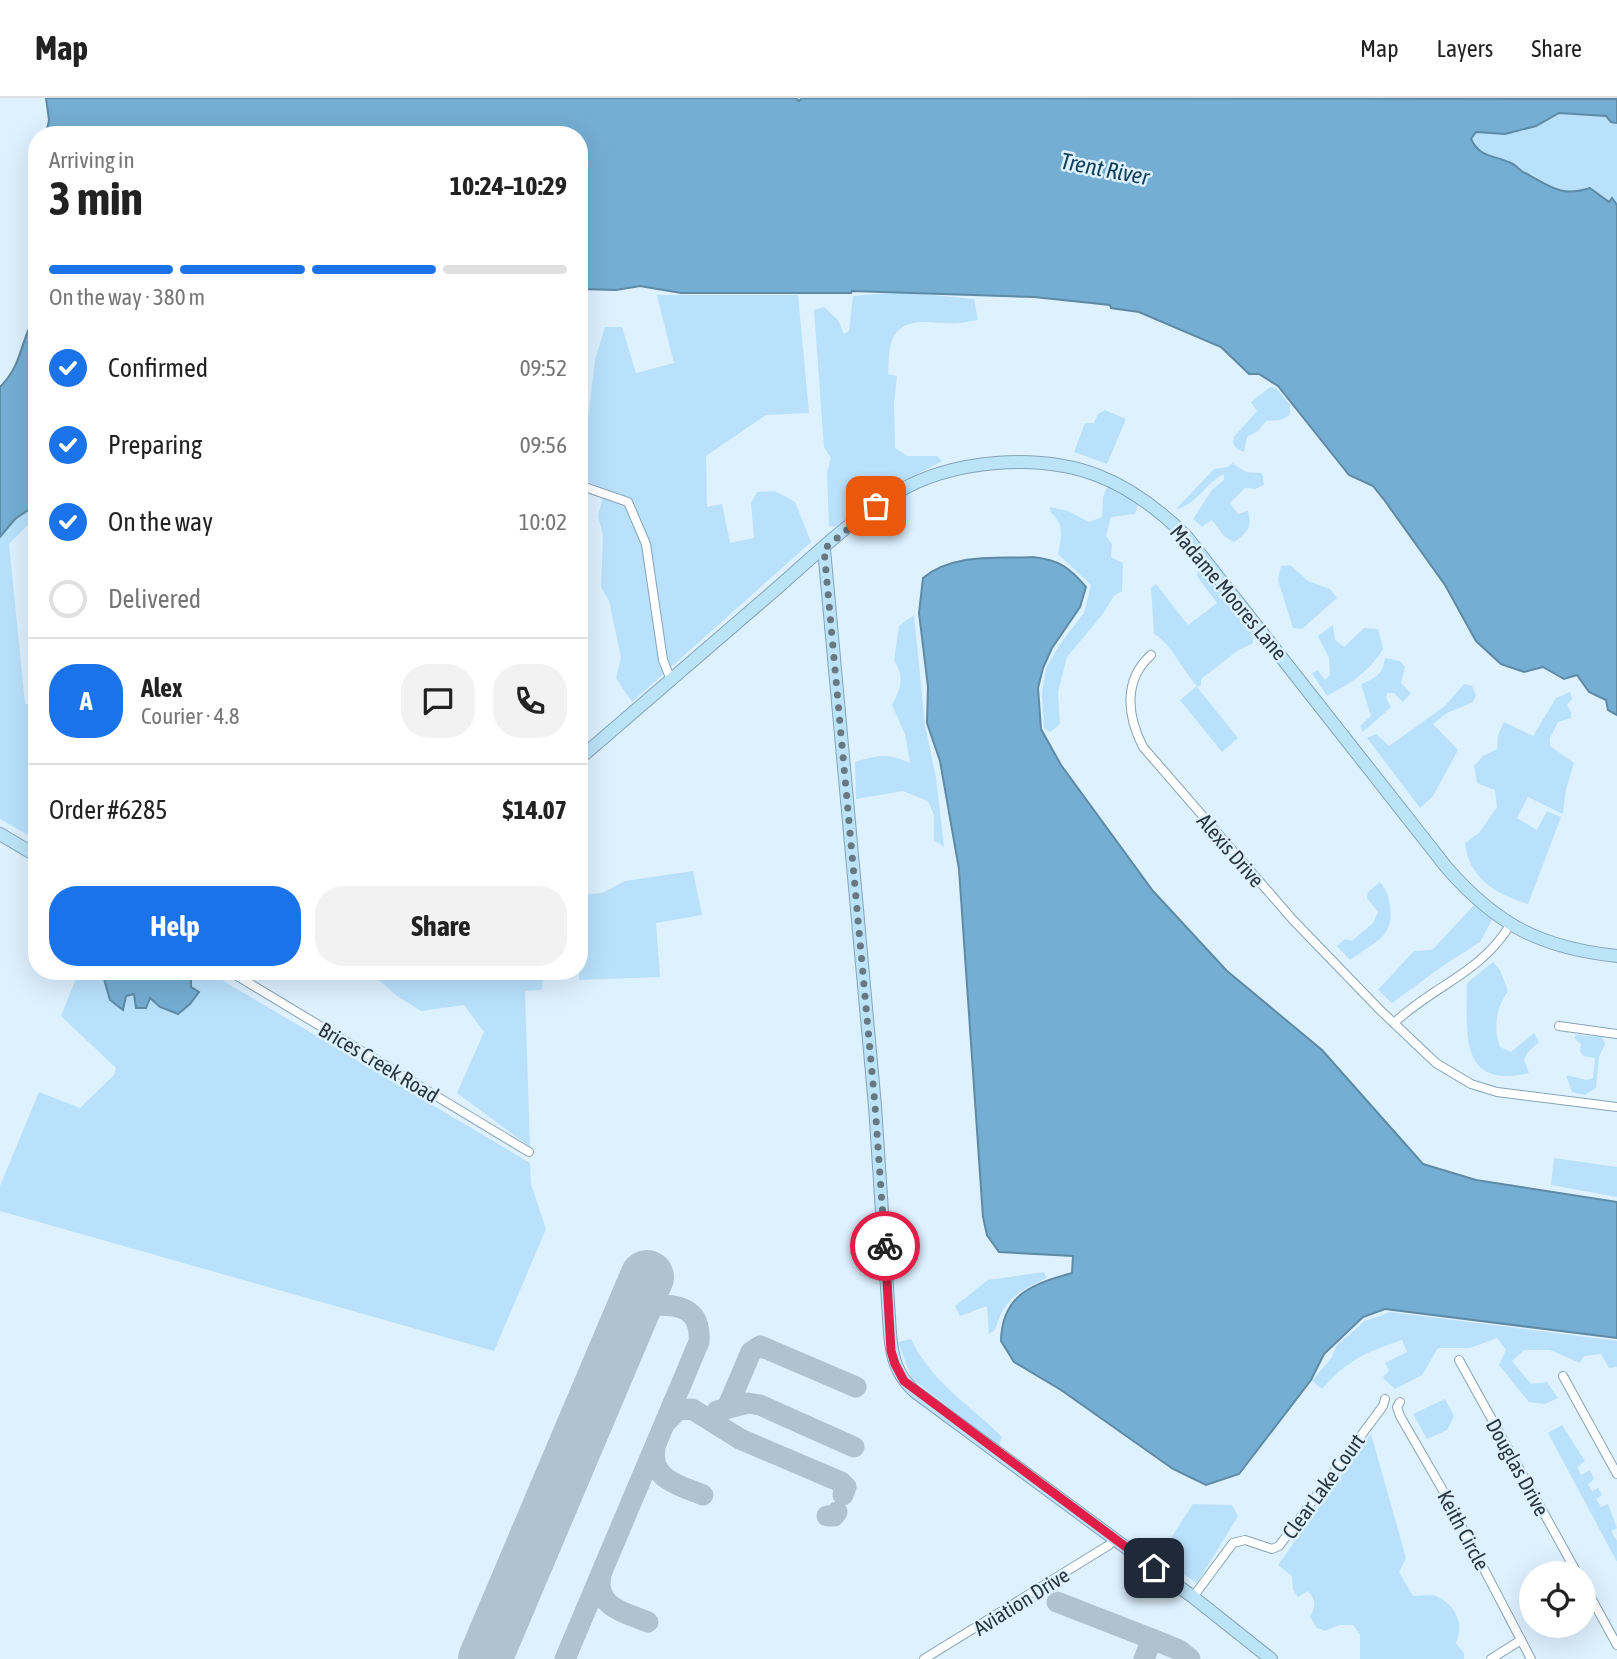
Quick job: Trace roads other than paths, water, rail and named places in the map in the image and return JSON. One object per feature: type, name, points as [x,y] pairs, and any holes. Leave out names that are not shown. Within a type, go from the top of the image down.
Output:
[{"type":"street","name":"Madame Moores Lane","points":[[588,751],[824,549],[896,492],[963,465],[1032,460],[1055,463],[1098,474],[1118,484],[1154,507],[1186,536],[1447,868],[1478,901],[1510,925],[1556,944],[1617,956]]},
{"type":"street","points":[[588,488],[628,502],[646,544],[663,660],[671,680]]},
{"type":"street","points":[[824,549],[875,1105],[890,1342],[895,1364],[908,1385],[1193,1597],[1271,1659]]},
{"type":"street","name":"Alexis Drive","points":[[1151,655],[1134,678],[1130,694],[1133,725],[1143,747],[1293,920],[1394,1023],[1436,1063],[1471,1084],[1497,1092],[1617,1107]]},
{"type":"street","points":[[0,834],[28,851]]},
{"type":"street","points":[[1394,1023],[1416,1004],[1480,962],[1493,950],[1510,925]]},
{"type":"street","name":"Brices Creek Road","points":[[244,980],[529,1152]]},
{"type":"street","points":[[1559,1026],[1617,1034]]},
{"type":"street","name":"Douglas Drive","points":[[1458,1360],[1570,1561]]},
{"type":"street","points":[[1563,1376],[1617,1474]]},
{"type":"street","name":"Clear Lake Court","points":[[1193,1597],[1233,1543],[1245,1540],[1272,1549],[1279,1546],[1383,1406],[1384,1399]]},
{"type":"street","name":"Keith Circle","points":[[1399,1402],[1397,1407],[1400,1416],[1441,1487],[1531,1659]]},
{"type":"street","name":"Aviation Drive","points":[[924,1659],[1098,1553],[1115,1539]]},
{"type":"street","points":[[1596,1607],[1617,1645]]},
{"type":"street","points":[[1491,1659],[1521,1640]]},
{"type":"water","name":"Trent River","points":[[46,98],[796,98],[799,101],[802,98],[1617,99],[1617,123],[1611,122],[1606,116],[1559,113],[1536,126],[1505,134],[1476,132],[1471,139],[1483,153],[1513,164],[1548,186],[1571,192],[1590,188],[1609,202],[1612,198],[1617,205],[1617,715],[1608,710],[1606,700],[1589,692],[1577,675],[1564,679],[1543,667],[1524,672],[1501,664],[1476,641],[1445,585],[1373,486],[1349,475],[1278,386],[1259,374],[1249,374],[1221,347],[1139,312],[1111,308],[1110,305],[1034,297],[852,291],[681,293],[640,286],[616,290],[588,289],[588,126],[48,126]]},
{"type":"water","points":[[28,330],[28,510],[15,519],[0,537],[0,387],[14,369]]},
{"type":"water","points":[[1033,557],[1063,566],[1086,587],[1080,607],[1052,648],[1043,668],[1038,688],[1041,729],[1061,765],[1153,891],[1227,971],[1322,1050],[1423,1164],[1476,1180],[1617,1202],[1617,1338],[1385,1309],[1363,1317],[1324,1354],[1311,1380],[1239,1474],[1206,1485],[1173,1469],[1061,1390],[1014,1362],[1001,1341],[1007,1312],[1022,1294],[1033,1287],[1072,1273],[1073,1256],[999,1252],[987,1235],[983,1217],[959,869],[940,761],[927,723],[928,687],[919,613],[923,578],[947,564],[975,559]]},
{"type":"water","points":[[104,980],[191,980],[191,987],[199,992],[178,1014],[160,1007],[150,998],[146,1008],[136,1008],[134,994],[126,996],[123,1010],[110,1000]]}]
